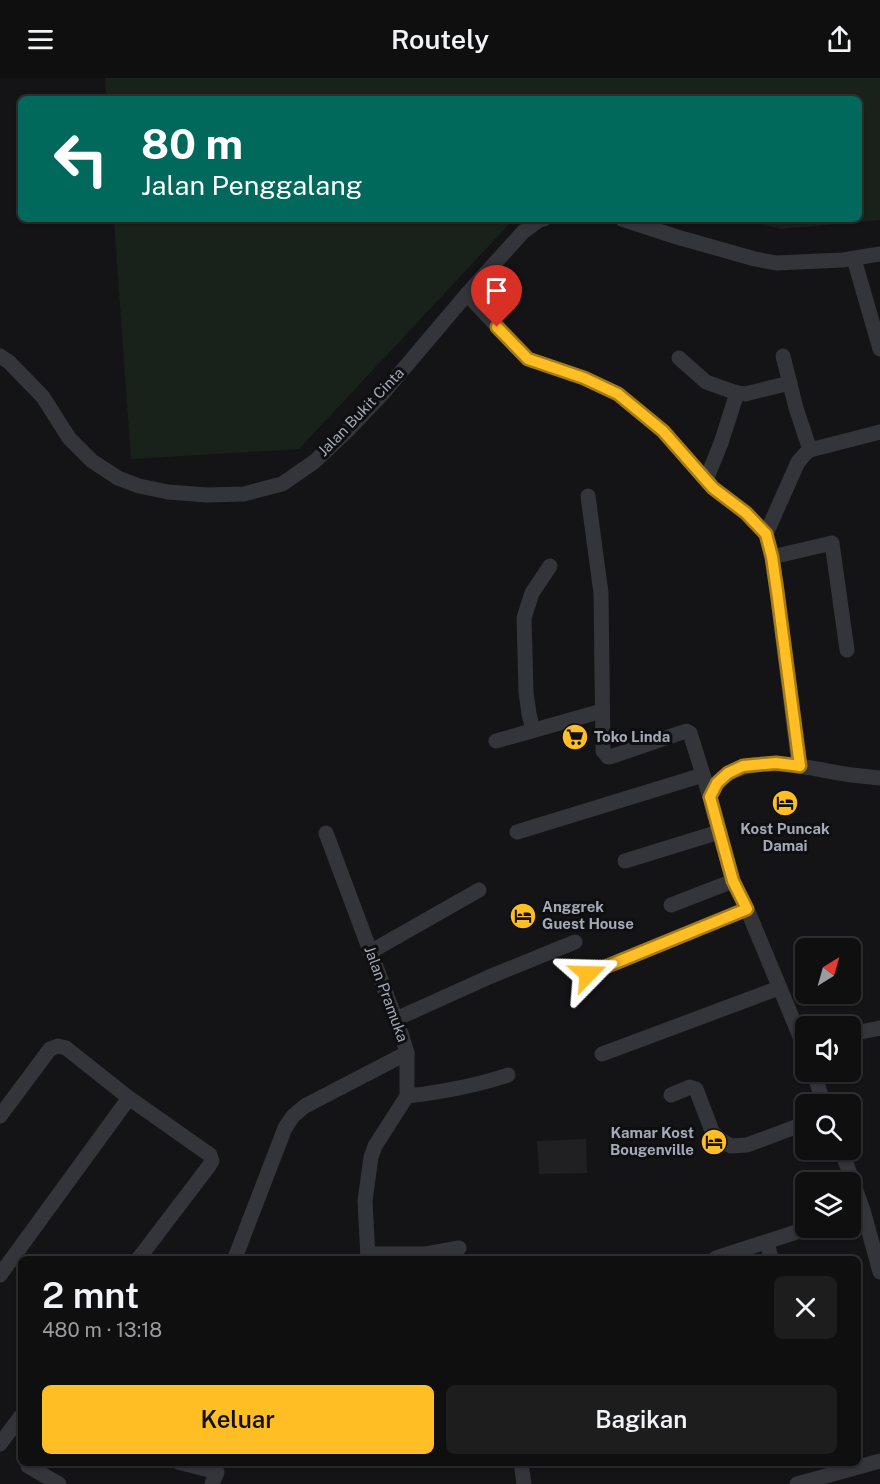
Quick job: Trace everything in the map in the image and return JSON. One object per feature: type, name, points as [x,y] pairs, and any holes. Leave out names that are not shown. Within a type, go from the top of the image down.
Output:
[{"type":"street","name":"Jalan Bukit Cinta","points":[[0,356],[9,362],[43,397],[69,438],[92,461],[118,478],[139,486],[168,492],[207,495],[244,494],[282,484],[314,462],[384,392],[467,294],[523,232],[536,222]]},
{"type":"street","points":[[632,222],[776,263],[855,259],[880,254]]},
{"type":"street","points":[[855,259],[880,349]]},
{"type":"street","points":[[467,294],[528,359],[584,378],[618,394],[663,431],[713,488],[746,513],[766,534],[772,557],[800,766]]},
{"type":"street","points":[[783,356],[810,450]]},
{"type":"street","points":[[680,358],[706,382],[737,393],[745,394],[790,383]]},
{"type":"street","points":[[706,480],[737,393]]},
{"type":"street","points":[[766,534],[798,462],[806,453],[880,432]]},
{"type":"street","points":[[588,496],[601,593],[603,751],[610,757],[686,731],[689,732],[733,881],[795,1024]]},
{"type":"street","points":[[772,557],[832,543],[847,650]]},
{"type":"street","points":[[533,730],[526,692],[525,618],[532,593],[550,566]]},
{"type":"street","points":[[496,741],[602,711]]},
{"type":"street","points":[[710,797],[717,783],[728,773],[743,766],[776,763],[880,778]]},
{"type":"street","points":[[517,832],[703,775]]},
{"type":"street","points":[[625,861],[719,832]]},
{"type":"street","name":"Jalan Pramuka","points":[[326,833],[407,1053],[407,1096]]},
{"type":"street","points":[[671,905],[733,881]]},
{"type":"street","points":[[370,952],[479,890]]},
{"type":"street","points":[[588,974],[747,909]]},
{"type":"street","points":[[396,1019],[489,977],[575,942]]},
{"type":"street","points":[[602,1054],[779,988]]},
{"type":"street","points":[[861,1032],[880,1028]]},
{"type":"street","points":[[0,1116],[50,1049],[58,1046],[66,1048],[129,1098],[210,1155],[212,1161],[141,1256]]},
{"type":"street","points":[[236,1256],[285,1128],[293,1116],[305,1106],[407,1053]]},
{"type":"street","points":[[459,1248],[426,1254],[368,1256],[365,1200],[370,1157],[407,1096],[448,1091],[508,1075]]},
{"type":"street","points":[[670,1095],[690,1088],[696,1089],[712,1131],[719,1139],[731,1146],[747,1145],[795,1127]]},
{"type":"street","points":[[0,1275],[129,1098]]},
{"type":"street","points":[[861,1222],[880,1272]]},
{"type":"street","points":[[722,1256],[795,1233]]},
{"type":"street","points":[[767,1242],[770,1256]]},
{"type":"street","points":[[0,1444],[18,1420]]},
{"type":"street","points":[[861,1464],[880,1461]]},
{"type":"street","points":[[28,1466],[59,1484]]},
{"type":"street","points":[[194,1466],[217,1472],[212,1484]]},
{"type":"street","points":[[522,1466],[524,1484]]},
{"type":"street","points":[[797,1484],[830,1468]]},
{"type":"shaded area","points":[[105,78],[880,78],[880,220],[862,222],[862,96],[106,96]]},
{"type":"shaded area","points":[[114,222],[511,222],[299,449],[131,459]]},
{"type":"shaded area","points":[[753,222],[858,222],[781,229]]},
{"type":"shaded area","points":[[586,1139],[587,1173],[539,1174],[537,1141]]},
{"type":"place","name":"Toko Linda","points":[[575,737]]},
{"type":"place","name":"Kost Puncak Damai","points":[[785,803]]},
{"type":"place","name":"Anggrek Guest House","points":[[523,916]]},
{"type":"place","name":"Kamar Kost Bougenville","points":[[714,1142]]},
{"type":"route","points":[[497,327],[528,359],[584,378],[618,394],[663,431],[713,488],[746,513],[766,534],[777,591],[800,766],[776,763],[743,766],[728,773],[717,783],[710,797],[733,881],[747,909],[588,974]]}]
